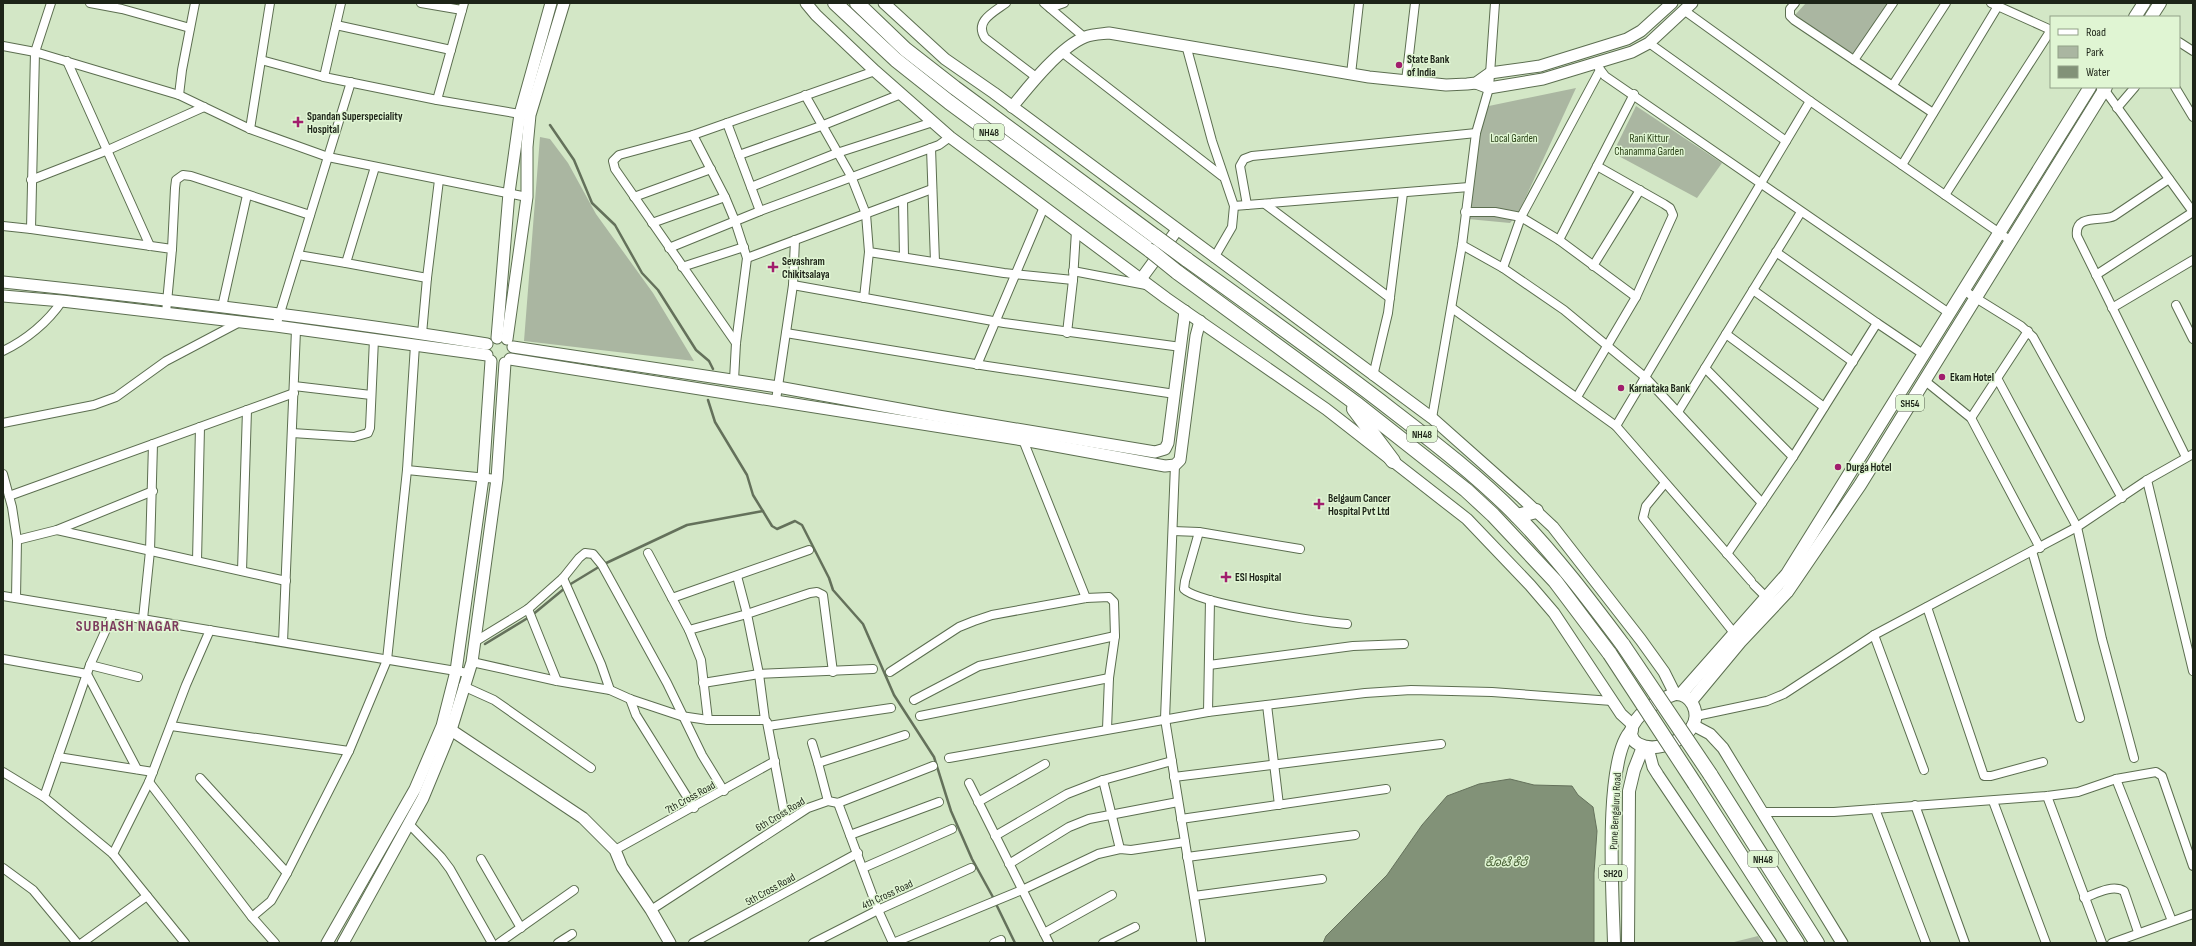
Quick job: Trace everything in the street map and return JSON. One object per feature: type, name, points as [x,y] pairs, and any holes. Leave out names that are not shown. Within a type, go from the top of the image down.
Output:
[{"type":"highway","name":"NH48","points":[[835,3],[896,60],[949,102],[1342,393],[1431,462],[1493,515],[1555,582],[1610,654],[1797,943]]},
{"type":"highway","name":"NH48","points":[[857,3],[905,49],[1186,259],[1348,376],[1430,440],[1517,516],[1572,579],[1623,645],[1710,774],[1817,943]]},
{"type":"highway","points":[[1342,393],[1394,461]]},
{"type":"highway","points":[[1517,516],[1536,511]]},
{"type":"main road","points":[[2136,16],[2144,3]]},
{"type":"main road","name":"SH54","points":[[1815,541],[1923,354],[2089,88]]},
{"type":"main road","name":"SH54","points":[[1691,701],[1736,648],[1771,602],[1787,574],[1815,541],[1914,397],[2011,241],[2103,88]]},
{"type":"main road","points":[[1902,390],[1914,397]]},
{"type":"main road","name":"SH54","points":[[1678,694],[1734,633],[1771,602]]},
{"type":"main road","points":[[1678,694],[1691,701],[1695,721],[1682,737],[1671,742],[1645,748],[1635,740],[1633,727],[1651,707],[1662,699],[1678,694]]},
{"type":"main road","name":"Pune Bengaluru Road","points":[[1614,943],[1613,844],[1616,771],[1621,748],[1627,734],[1633,727]]},
{"type":"main road","name":"Pune Bengaluru Road","points":[[1628,943],[1629,791],[1634,770],[1645,748]]},
{"type":"street","points":[[31,229],[31,180],[36,52],[51,3]]},
{"type":"street","points":[[90,3],[121,6],[190,28]]},
{"type":"street","points":[[179,95],[195,3]]},
{"type":"street","points":[[250,129],[270,3]]},
{"type":"street","points":[[324,77],[341,3]]},
{"type":"street","points":[[421,3],[463,7],[437,100]]},
{"type":"street","points":[[343,943],[410,825],[451,730],[463,686],[472,662],[497,479],[507,361],[505,341],[509,193],[525,115],[551,3]]},
{"type":"street","points":[[3,296],[62,300],[489,354],[505,341],[527,197],[527,147],[525,115],[564,3]]},
{"type":"street","points":[[806,3],[816,15],[875,71],[950,137],[1185,311],[1326,409],[1467,519],[1530,585],[1554,614],[1621,714],[1633,727]]},
{"type":"street","points":[[884,3],[944,59],[1012,107],[1373,376],[1432,418],[1553,527],[1641,640],[1678,694]]},
{"type":"street","points":[[1006,3],[985,19],[981,26],[981,32],[985,38],[1036,77]]},
{"type":"street","points":[[1047,6],[1064,3]]},
{"type":"street","points":[[1351,74],[1359,3]]},
{"type":"street","points":[[1406,81],[1415,3]]},
{"type":"street","points":[[1432,418],[1462,245],[1468,187],[1476,133],[1489,88],[1495,3]]},
{"type":"street","points":[[1476,83],[1490,73],[1540,66],[1627,39],[1640,31],[1672,3]]},
{"type":"street","points":[[1795,3],[1790,9],[1790,16],[1794,20],[1934,112]]},
{"type":"street","points":[[1854,60],[1893,3]]},
{"type":"street","points":[[1893,85],[1946,3]]},
{"type":"street","points":[[1902,165],[1934,112],[1994,5],[2050,30]]},
{"type":"street","points":[[1047,6],[1084,38]]},
{"type":"street","points":[[1012,107],[1036,77],[1063,53],[1084,38],[1109,33],[1351,74],[1446,85],[1476,83],[1489,88],[1543,79],[1598,67],[1649,43],[1689,7],[1810,101],[2011,241]]},
{"type":"street","points":[[336,25],[451,50]]},
{"type":"street","points":[[1945,195],[2050,32]]},
{"type":"street","points":[[1649,43],[1786,141]]},
{"type":"street","points":[[2180,43],[2193,51]]},
{"type":"street","points":[[1186,45],[1222,176],[1234,206],[1232,227],[1214,258]]},
{"type":"street","points":[[3,46],[36,52],[179,95],[250,129],[328,157],[527,197]]},
{"type":"street","points":[[1063,53],[1222,176]]},
{"type":"street","points":[[261,60],[324,77],[437,100],[525,115]]},
{"type":"street","points":[[67,61],[150,246]]},
{"type":"street","points":[[1598,67],[1762,184],[1949,313]]},
{"type":"street","points":[[1503,268],[1521,217],[1598,67]]},
{"type":"street","points":[[736,343],[615,169],[613,161],[619,155],[693,135],[875,71]]},
{"type":"street","points":[[276,326],[351,82]]},
{"type":"street","points":[[2096,275],[2193,212],[2103,88]]},
{"type":"street","points":[[2117,108],[2134,88]]},
{"type":"street","points":[[2176,88],[2193,117]]},
{"type":"street","points":[[739,155],[821,126],[901,94]]},
{"type":"street","points":[[1559,240],[1634,94]]},
{"type":"street","points":[[805,95],[821,126],[851,176],[866,214],[869,252],[864,298]]},
{"type":"street","points":[[1616,426],[1762,184],[1810,101]]},
{"type":"street","points":[[31,180],[108,150],[204,107]]},
{"type":"street","points":[[751,187],[837,153],[933,122]]},
{"type":"street","points":[[727,123],[760,211]]},
{"type":"street","points":[[1248,205],[1240,166],[1244,159],[1252,156],[1476,133]]},
{"type":"street","points":[[693,135],[736,221],[747,258],[736,343],[734,380]]},
{"type":"street","points":[[670,248],[851,176],[939,145],[950,137]]},
{"type":"street","points":[[931,148],[935,262]]},
{"type":"street","points":[[1577,397],[1636,297],[1673,215],[1670,208],[1597,166]]},
{"type":"street","points":[[346,263],[375,167]]},
{"type":"street","points":[[634,197],[711,169]]},
{"type":"street","points":[[166,313],[172,249],[175,188],[176,180],[182,175],[191,176],[310,215]]},
{"type":"street","points":[[1695,721],[1775,698],[1874,635],[2077,527],[2147,480],[2189,456],[2076,236],[2076,231],[2079,226],[2095,218],[2108,220],[2169,179]]},
{"type":"street","points":[[422,334],[439,180]]},
{"type":"street","points":[[1234,206],[1468,187]]},
{"type":"street","points":[[747,258],[932,189]]},
{"type":"street","points":[[1593,266],[1640,190]]},
{"type":"street","points":[[1373,376],[1390,298],[1403,192]]},
{"type":"street","points":[[222,307],[248,195]]},
{"type":"street","points":[[652,223],[725,197]]},
{"type":"street","points":[[903,200],[904,257]]},
{"type":"street","points":[[1265,204],[1390,298]]},
{"type":"street","points":[[977,365],[1044,207]]},
{"type":"street","points":[[1465,212],[1495,212],[1521,217],[1559,240],[1636,297]]},
{"type":"street","points":[[1678,412],[1802,212]]},
{"type":"street","points":[[3,226],[172,249]]},
{"type":"street","points":[[1145,282],[1177,230]]},
{"type":"street","points":[[1067,333],[1073,280],[1076,231]]},
{"type":"street","points":[[776,400],[793,285],[795,240]]},
{"type":"street","points":[[1462,245],[1503,268],[1564,310],[1645,377],[1762,503]]},
{"type":"street","points":[[682,267],[744,247]]},
{"type":"street","points":[[869,252],[1015,275],[1073,280]]},
{"type":"street","points":[[1776,252],[1923,354]]},
{"type":"street","points":[[298,255],[427,278]]},
{"type":"street","points":[[2112,308],[2193,260]]},
{"type":"street","points":[[1073,271],[1145,282]]},
{"type":"street","points":[[3,282],[167,299],[280,313],[422,334],[489,354],[507,361],[776,400],[1023,440],[1165,466],[1176,465]]},
{"type":"street","points":[[793,285],[994,322],[1067,333],[1181,347]]},
{"type":"street","points":[[1753,290],[1852,362]]},
{"type":"street","points":[[1963,290],[2028,331],[2038,344],[2122,498]]},
{"type":"street","points":[[3,351],[16,345],[52,316],[62,300]]},
{"type":"street","points":[[2176,305],[2193,340]]},
{"type":"street","points":[[1452,308],[1616,426],[1727,554],[1771,602]]},
{"type":"street","points":[[505,341],[1155,452],[1166,449],[1168,443],[1185,311]]},
{"type":"street","points":[[1200,321],[1196,336],[1180,460],[1176,465],[1165,719],[1201,940]]},
{"type":"street","points":[[3,423],[94,405],[116,397],[166,361],[238,323]]},
{"type":"street","points":[[1727,554],[1793,457],[1877,323]]},
{"type":"street","points":[[283,642],[296,330]]},
{"type":"street","points":[[1971,418],[2028,331]]},
{"type":"street","points":[[786,333],[977,365],[1175,394]]},
{"type":"street","points":[[1726,334],[1824,407]]},
{"type":"street","points":[[292,433],[361,437],[368,433],[370,428],[374,339]]},
{"type":"street","points":[[252,917],[271,900],[287,873],[349,751],[387,660],[407,470],[415,345]]},
{"type":"street","points":[[327,943],[415,789],[442,726],[456,671],[483,478],[489,354]]},
{"type":"street","points":[[1705,368],[1793,457]]},
{"type":"street","points":[[710,390],[713,376]]},
{"type":"street","points":[[1997,378],[2077,527],[2102,639],[2134,758]]},
{"type":"street","points":[[1924,380],[1971,418],[2036,550],[2080,718]]},
{"type":"street","points":[[9,496],[247,410],[294,390],[371,395]]},
{"type":"street","points":[[242,571],[247,410]]},
{"type":"street","points":[[197,561],[200,427]]},
{"type":"street","points":[[1023,440],[1086,598]]},
{"type":"street","points":[[143,619],[150,551],[153,491],[153,444]]},
{"type":"street","points":[[407,470],[497,479]]},
{"type":"street","points":[[3,474],[9,496],[17,540],[16,598]]},
{"type":"street","points":[[2147,480],[2193,671]]},
{"type":"street","points":[[1665,483],[1646,506],[1643,518],[1734,633]]},
{"type":"street","points":[[17,540],[57,530],[153,491]]},
{"type":"street","points":[[57,530],[286,581]]},
{"type":"street","points":[[1173,531],[1199,532],[1300,548]]},
{"type":"street","points":[[1199,532],[1184,589],[1189,594],[1210,600],[1318,621],[1347,624]]},
{"type":"street","points":[[672,598],[809,550]]},
{"type":"street","points":[[648,553],[699,652],[708,720]]},
{"type":"street","points":[[476,640],[528,609],[563,578],[586,554],[593,554],[599,559],[667,683],[681,716],[724,791]]},
{"type":"street","points":[[737,576],[747,614],[759,674],[786,822]]},
{"type":"street","points":[[563,578],[601,664],[610,690]]},
{"type":"street","points":[[689,630],[817,592],[823,595],[833,672]]},
{"type":"street","points":[[3,596],[468,673]]},
{"type":"street","points":[[890,672],[959,627],[974,620],[1086,598],[1109,597],[1114,602],[1115,636],[1109,678],[1107,729]]},
{"type":"street","points":[[1208,712],[1210,600]]},
{"type":"street","points":[[1927,607],[1982,773],[1987,777],[2043,762]]},
{"type":"street","points":[[528,609],[557,682]]},
{"type":"street","points":[[44,797],[90,665],[113,614]]},
{"type":"street","points":[[113,854],[150,782],[210,630]]},
{"type":"street","points":[[1874,635],[1924,770]]},
{"type":"street","points":[[914,700],[969,670],[985,664],[1115,636]]},
{"type":"street","points":[[1209,665],[1353,646],[1404,644]]},
{"type":"street","points":[[3,659],[87,674]]},
{"type":"street","points":[[472,662],[557,682],[610,690],[630,699],[681,716],[708,720],[767,723],[891,708]]},
{"type":"street","points":[[90,665],[138,677]]},
{"type":"street","points":[[703,683],[759,674],[833,672],[873,669]]},
{"type":"street","points":[[87,674],[137,769]]},
{"type":"street","points":[[920,716],[1109,678]]},
{"type":"street","points":[[463,686],[494,700],[591,768]]},
{"type":"street","points":[[949,758],[1208,712],[1365,693],[1411,690],[1492,692],[1612,701]]},
{"type":"street","points":[[630,699],[636,715],[694,808]]},
{"type":"street","points":[[1267,705],[1279,804]]},
{"type":"street","points":[[1695,721],[1716,739],[1842,943]]},
{"type":"street","points":[[171,726],[349,751]]},
{"type":"street","points":[[451,730],[583,818],[615,850],[622,867],[651,910],[670,943]]},
{"type":"street","points":[[818,763],[905,735]]},
{"type":"street","points":[[812,743],[828,801],[838,803],[933,766]]},
{"type":"street","points":[[1174,777],[1441,744]]},
{"type":"street","points":[[1645,748],[1653,768],[1771,943]]},
{"type":"street","points":[[58,757],[153,772]]},
{"type":"street","name":"7th Cross Road","points":[[615,850],[694,808],[775,761]]},
{"type":"street","points":[[995,836],[1067,794],[1103,780],[1172,761]]},
{"type":"street","points":[[978,802],[1045,764]]},
{"type":"street","points":[[3,772],[44,797],[113,854],[185,943]]},
{"type":"street","points":[[1761,812],[1834,812],[2047,796],[2078,792],[2116,779],[2156,772],[2162,776],[2193,866]]},
{"type":"street","points":[[200,778],[287,873]]},
{"type":"street","points":[[2116,779],[2172,921]]},
{"type":"street","points":[[1103,780],[1120,849]]},
{"type":"street","points":[[150,782],[252,917],[275,943]]},
{"type":"street","points":[[969,783],[1049,943]]},
{"type":"street","points":[[1181,819],[1386,789]]},
{"type":"street","points":[[2047,796],[2102,943]]},
{"type":"street","name":"6th Cross Road","points":[[651,910],[808,808],[828,801]]},
{"type":"street","points":[[1993,801],[2046,943]]},
{"type":"street","points":[[850,834],[939,802]]},
{"type":"street","points":[[1010,864],[1069,827],[1089,819],[1112,816],[1178,802]]},
{"type":"street","points":[[838,803],[878,910],[893,943],[1022,890],[1098,854],[1120,849],[1131,850],[1185,842]]},
{"type":"street","points":[[1916,805],[1965,943]]},
{"type":"street","points":[[1875,808],[1926,943]]},
{"type":"street","points":[[410,825],[441,857],[450,869],[492,943]]},
{"type":"street","points":[[863,868],[952,829]]},
{"type":"street","points":[[1187,857],[1355,835]]},
{"type":"street","name":"5th Cross Road","points":[[693,943],[858,854]]},
{"type":"street","points":[[481,859],[521,928]]},
{"type":"street","points":[[3,868],[33,890],[77,943]]},
{"type":"street","name":"4th Cross Road","points":[[813,943],[878,910],[971,868]]},
{"type":"street","points":[[1194,896],[1322,879]]},
{"type":"street","points":[[2084,898],[2113,888],[2119,888],[2124,891],[2138,932]]},
{"type":"street","points":[[499,943],[574,890]]},
{"type":"street","points":[[1044,933],[1112,895]]},
{"type":"street","points":[[82,943],[147,896]]},
{"type":"street","points":[[2112,943],[2138,932],[2193,914]]},
{"type":"street","points":[[1103,943],[1135,927]]},
{"type":"street","points":[[558,943],[572,934]]},
{"type":"green space","points":[[1806,3],[1888,3],[1855,55],[1795,15]]},
{"type":"green space","name":"Local Garden","points":[[1576,88],[1518,214],[1510,223],[1468,219],[1484,107]]},
{"type":"green space","name":"Rani Kittur Chanamma Garden","points":[[1636,106],[1722,163],[1697,198],[1613,153]]},
{"type":"green space","points":[[540,137],[550,139],[568,163],[596,214],[653,293],[694,361],[524,341]]},
{"type":"green space","points":[[1758,936],[1762,943],[1730,943]]},
{"type":"water","name":"ಕೊಟೆ ಕೆರೆ","points":[[1510,779],[1534,785],[1572,786],[1578,795],[1593,807],[1597,831],[1594,873],[1594,943],[1323,943],[1326,936],[1387,875],[1422,825],[1447,796],[1479,784]]},
{"type":"waterway","points":[[550,125],[574,160],[592,203],[615,225],[642,273],[658,290],[696,350],[709,361],[713,369]]},
{"type":"waterway","points":[[708,400],[715,422],[747,475],[753,495],[772,526],[777,529],[795,521],[802,525],[829,578],[833,590],[863,624],[894,695],[934,757],[951,811],[972,859],[994,899]]},
{"type":"waterway","points":[[569,585],[602,565],[687,525],[763,511]]},
{"type":"waterway","points":[[485,644],[531,616],[565,588]]},
{"type":"waterway","points":[[996,904],[1015,943]]},
{"type":"place","name":"State Bank of India","points":[[1399,65]]},
{"type":"place","name":"Spandan Superspeciality Hospital","points":[[298,122]]},
{"type":"place","name":"Sevashram Chikitsalaya","points":[[773,267]]},
{"type":"place","name":"Ekam Hotel","points":[[1942,377]]},
{"type":"place","name":"Karnataka Bank","points":[[1621,388]]},
{"type":"place","name":"Durga Hotel","points":[[1838,467]]},
{"type":"place","name":"Belgaum Cancer Hospital Pvt Ltd","points":[[1319,504]]},
{"type":"place","name":"ESI Hospital","points":[[1226,577]]},
{"type":"district","name":"SUBHASH NAGAR","points":[[128,626]]}]
